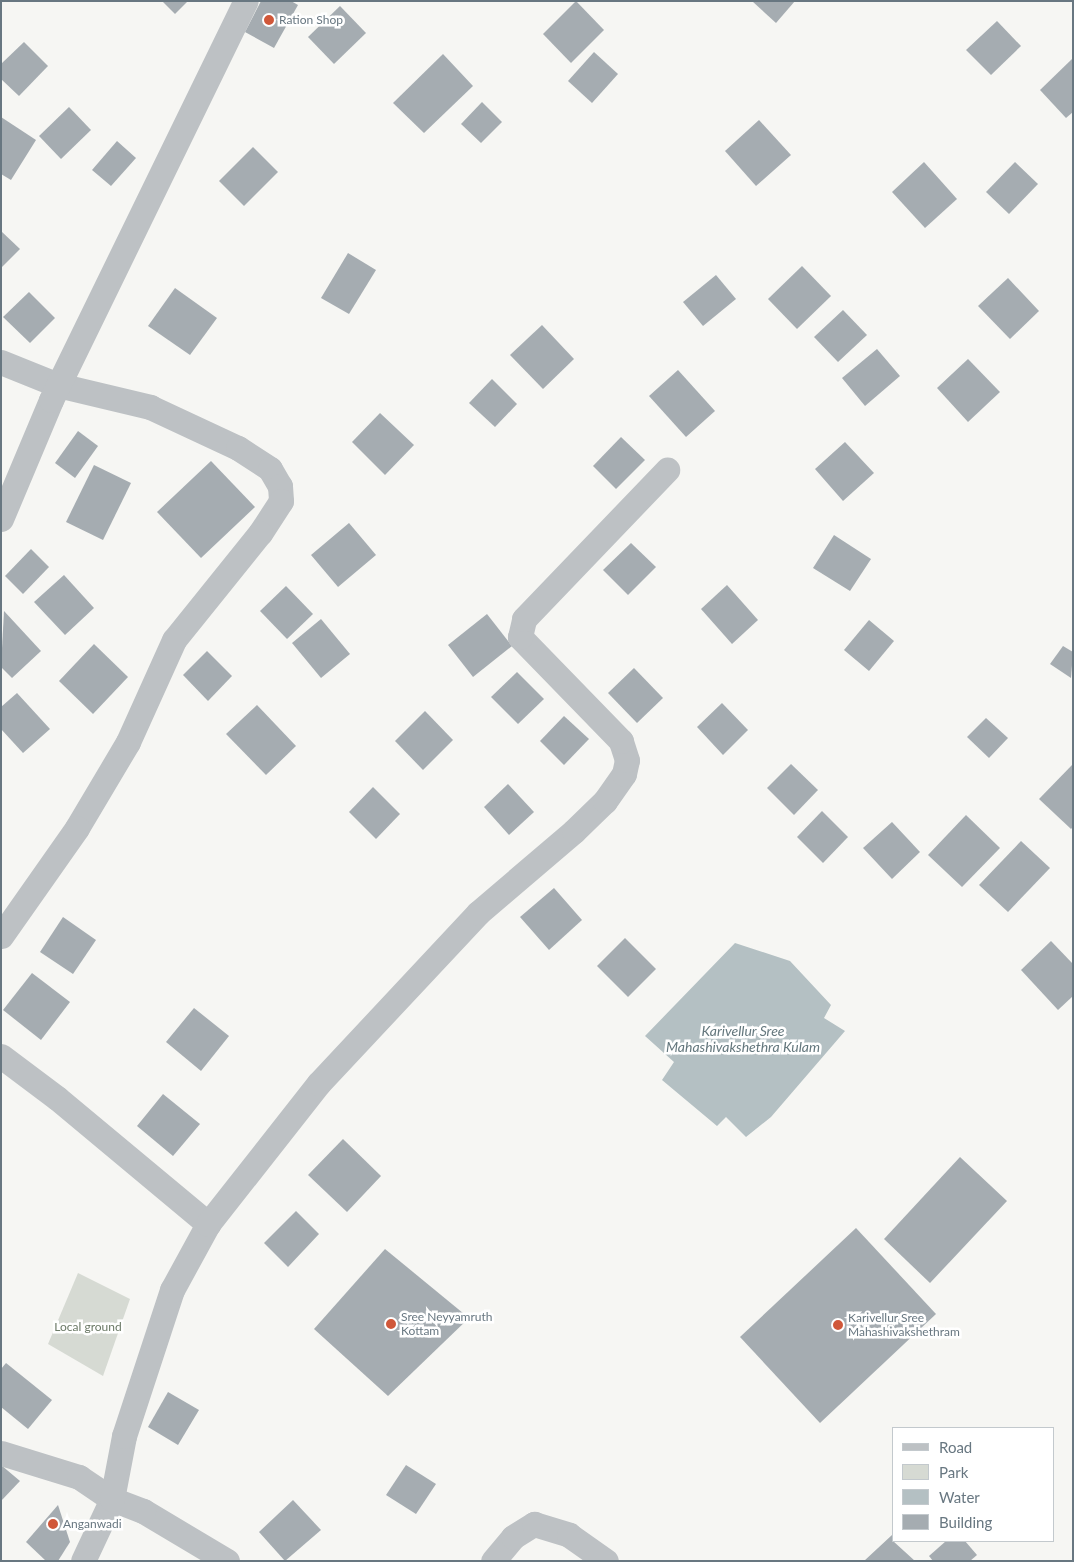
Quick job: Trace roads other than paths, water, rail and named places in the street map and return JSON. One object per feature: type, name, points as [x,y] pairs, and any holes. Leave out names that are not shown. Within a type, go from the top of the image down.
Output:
[{"type":"street","points":[[1,519],[58,385],[246,1]]},
{"type":"street","points":[[1,362],[58,385],[150,407],[238,448],[270,469],[280,486],[281,501],[260,533],[174,640],[128,742],[77,828],[1,936]]},
{"type":"street","points":[[83,1561],[112,1499],[124,1436],[172,1290],[208,1224],[319,1083],[478,913],[574,831],[605,801],[624,774],[627,760],[621,741],[520,637],[524,619],[667,470]]},
{"type":"street","points":[[1,1056],[57,1098],[208,1224]]},
{"type":"street","points":[[1,1453],[79,1477],[112,1499],[143,1511],[227,1561]]},
{"type":"street","points":[[493,1561],[513,1537],[534,1524],[568,1535],[606,1561]]},
{"type":"water","name":"Karivellur Sree Mahashivakshethra Kulam","points":[[735,943],[790,961],[831,1005],[824,1018],[845,1031],[771,1117],[746,1137],[726,1117],[717,1126],[662,1080],[674,1062],[645,1036]]},
{"type":"place","name":"Ration Shop","points":[[269,20]]},
{"type":"place","name":"Sree Neyyamruth Kottam","points":[[391,1324]]},
{"type":"place","name":"Karivellur Sree Mahashivakshethram","points":[[838,1325]]},
{"type":"place","name":"Anganwadi","points":[[53,1524]]},
{"type":"park label","name":"Local ground","points":[[88,1327]]}]
